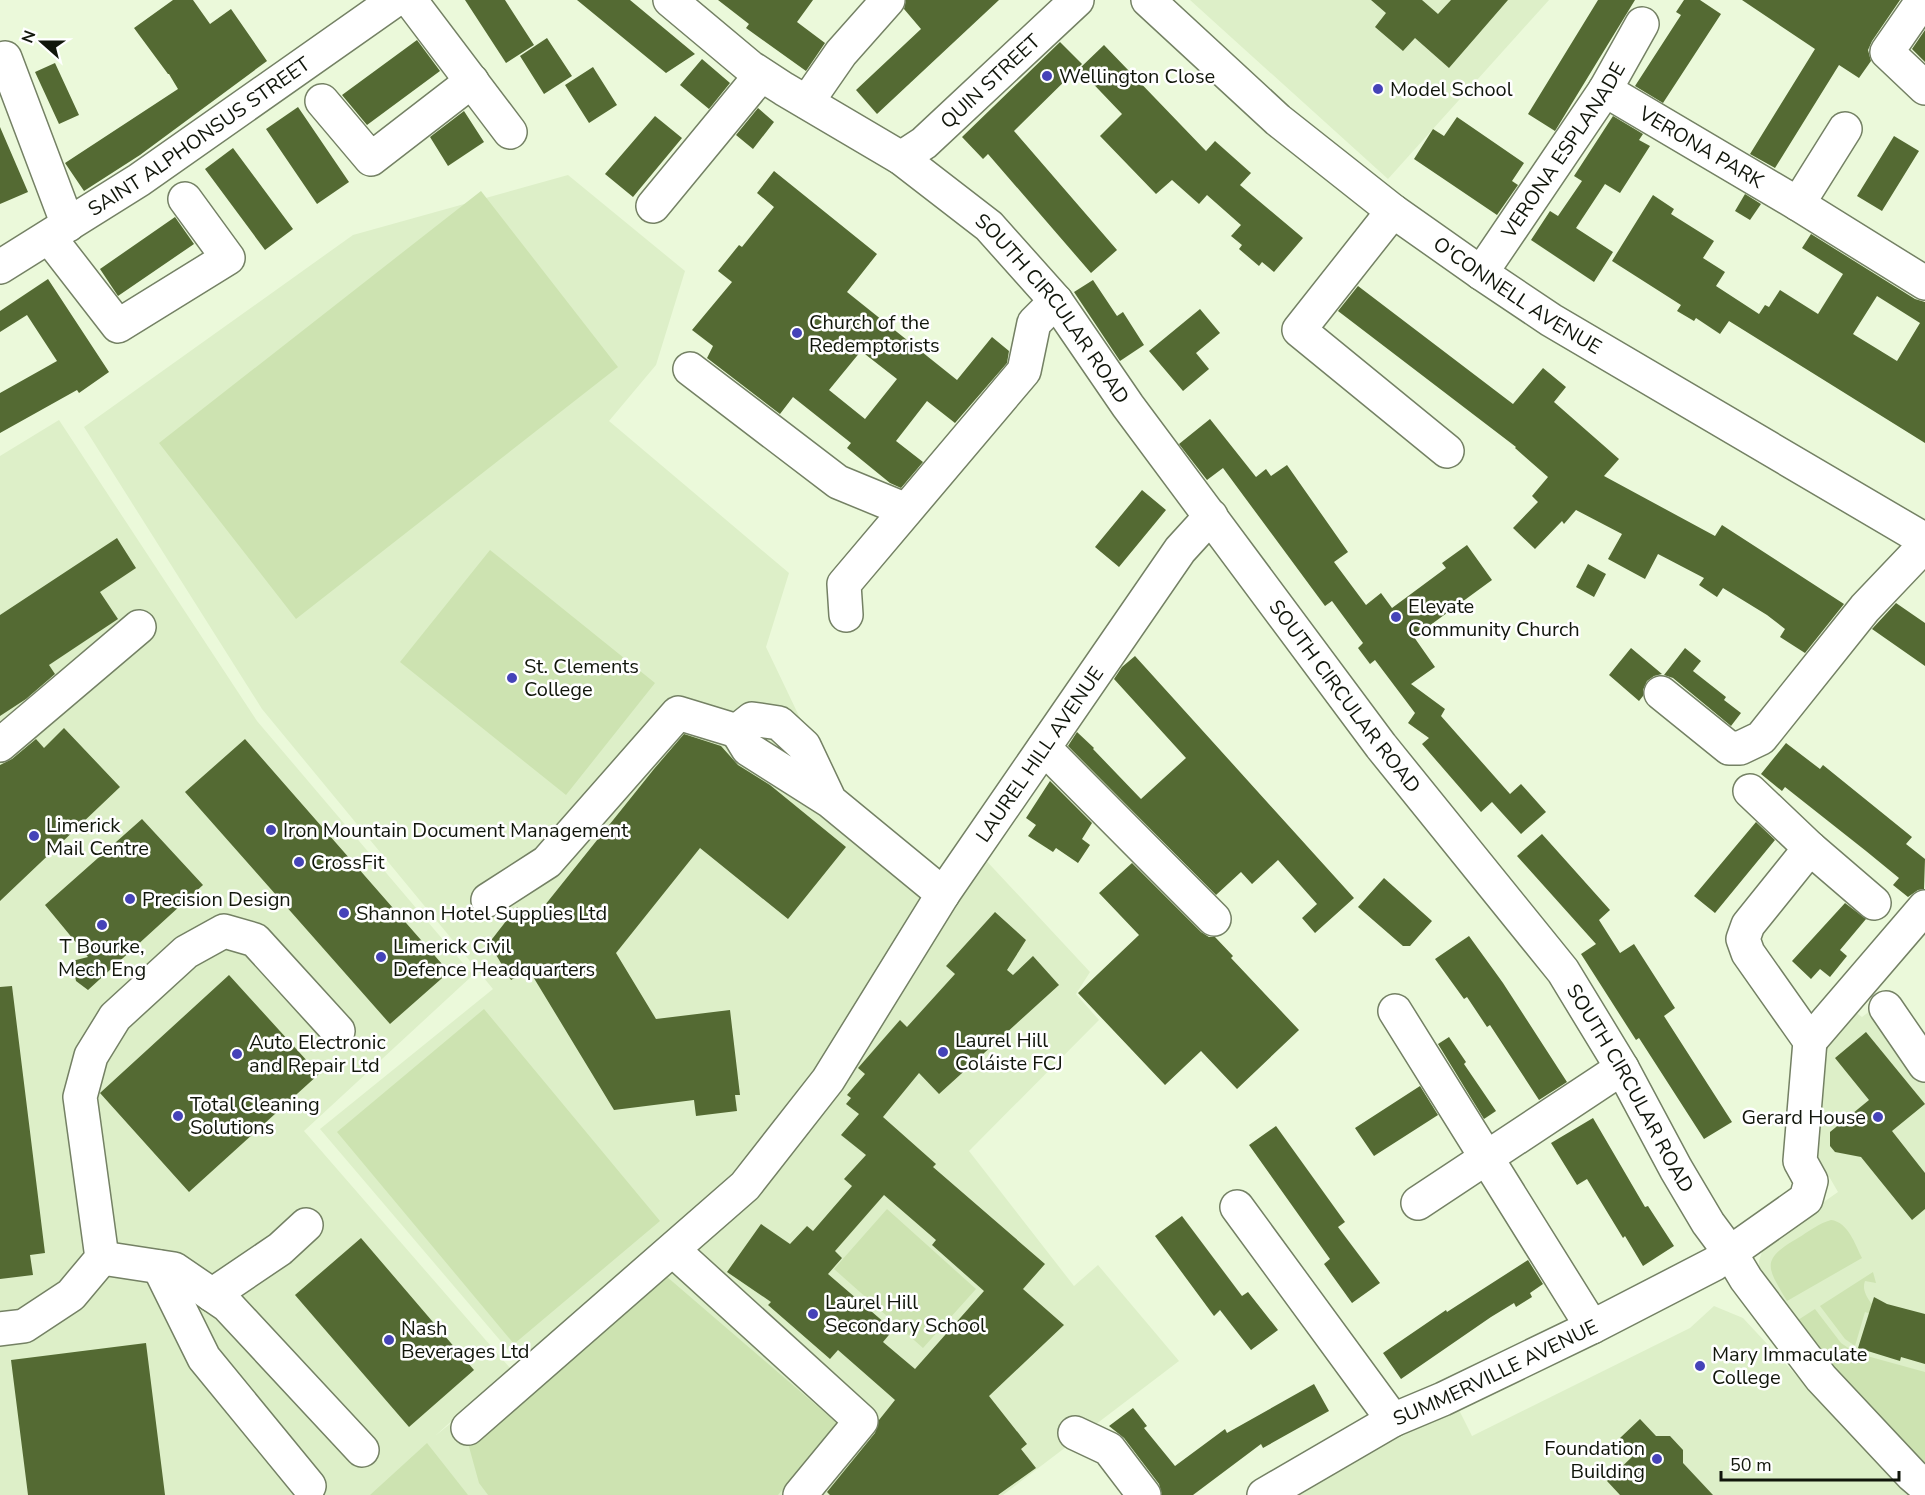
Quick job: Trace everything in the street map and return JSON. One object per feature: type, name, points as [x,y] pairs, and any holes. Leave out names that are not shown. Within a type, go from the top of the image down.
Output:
[{"type":"street","name":"SAINT ALPHONSUS STREET","points":[[0,267],[140,180],[395,0]]},
{"type":"street","points":[[410,0],[510,132]]},
{"type":"street","name":"SOUTH CIRCULAR ROAD","points":[[670,0],[737,57],[762,75],[901,158],[989,226],[1056,301],[1128,406],[1382,746],[1563,971],[1622,1068],[1708,1223],[1746,1279],[1821,1378],[1925,1486]]},
{"type":"street","points":[[807,102],[841,53],[888,0]]},
{"type":"street","name":"QUIN STREET","points":[[901,158],[924,143],[1077,0]]},
{"type":"street","name":"O'CONNELL AVENUE","points":[[1148,0],[1278,120],[1393,211],[1481,273],[1551,320],[1925,540]]},
{"type":"street","points":[[1923,0],[1887,52],[1925,88]]},
{"type":"street","name":"VERONA ESPLANADE","points":[[1481,273],[1605,90],[1642,24]]},
{"type":"street","points":[[5,58],[58,231],[118,326],[228,258],[185,199]]},
{"type":"street","points":[[653,206],[762,75]]},
{"type":"street","points":[[322,101],[371,159],[472,81]]},
{"type":"street","name":"VERONA PARK","points":[[1605,90],[1798,204],[1925,284]]},
{"type":"street","points":[[1798,204],[1845,129]]},
{"type":"street","points":[[1393,211],[1299,330],[1447,451]]},
{"type":"street","points":[[846,615],[844,584],[1024,371],[1034,324],[1056,301]]},
{"type":"street","points":[[690,369],[838,482],[906,510]]},
{"type":"street","name":"LAUREL HILL AVENUE","points":[[468,1428],[745,1186],[828,1080],[943,894],[1180,550],[1211,516]]},
{"type":"street","points":[[1661,693],[1729,748],[1740,748],[1761,738],[1865,608],[1925,545]]},
{"type":"street","points":[[0,746],[139,627]]},
{"type":"street","points":[[488,900],[547,862],[678,714],[737,732],[748,749],[830,801],[943,894]]},
{"type":"street","points":[[1044,748],[1214,919]]},
{"type":"street","points":[[1750,791],[1810,848],[1874,903]]},
{"type":"street","points":[[1810,848],[1748,925],[1743,939],[1748,952],[1810,1041],[1925,908]]},
{"type":"street","points":[[0,1329],[24,1326],[70,1295],[102,1258],[80,1097],[92,1056],[114,1017],[186,952],[224,932],[255,940],[338,1031]]},
{"type":"street","points":[[1886,1008],[1925,1065]]},
{"type":"street","points":[[1395,1011],[1592,1328]]},
{"type":"street","name":"SUMMERVILLE AVENUE","points":[[1264,1495],[1393,1420],[1443,1399],[1592,1328],[1714,1264],[1806,1198],[1810,1181],[1800,1161],[1810,1041]]},
{"type":"street","points":[[1418,1203],[1622,1068]]},
{"type":"street","points":[[1237,1207],[1393,1420]]},
{"type":"street","points":[[212,1295],[280,1249],[306,1225]]},
{"type":"street","points":[[673,1250],[861,1421],[800,1495]]},
{"type":"street","points":[[102,1258],[174,1269],[227,1305],[362,1450]]},
{"type":"street","points":[[159,1267],[204,1358],[309,1486]]},
{"type":"street","points":[[1074,1433],[1109,1449],[1144,1495]]},
{"type":"shaded area","name":"Model School","points":[[1190,0],[1549,0],[1388,179]]},
{"type":"shaded area","points":[[568,175],[685,271],[656,365],[609,421],[789,573],[766,647],[831,783],[944,886],[980,854],[1090,972],[1076,994],[1099,1020],[969,1151],[1074,1286],[1098,1265],[1179,1361],[1003,1495],[0,1495],[0,456],[59,420],[257,721],[473,975],[304,1131],[510,1368],[435,1436],[522,1366],[320,1129],[493,989],[262,709],[84,427],[353,235]]},
{"type":"shaded area","points":[[481,191],[618,367],[296,619],[159,443]]},
{"type":"shaded area","points":[[490,550],[655,683],[566,795],[400,662]]},
{"type":"shaded area","name":"Mary Immaculate College","points":[[1886,999],[1925,1045],[1925,1470],[1819,1359],[1759,1271],[1759,1261],[1765,1243],[1838,1192],[1816,1154],[1823,1050],[1851,1009],[1862,1017]]},
{"type":"shaded area","points":[[484,1009],[660,1221],[514,1344],[337,1132]]},
{"type":"shaded area","points":[[887,1209],[976,1289],[923,1348],[834,1269]]},
{"type":"shaded area","points":[[1831,1220],[1846,1229],[1862,1258],[1787,1301],[1772,1272],[1773,1259],[1777,1252],[1818,1225]]},
{"type":"shaded area","points":[[659,1270],[838,1424],[778,1495],[488,1495],[479,1483],[466,1436]]},
{"type":"shaded area","points":[[1873,1272],[1876,1283],[1865,1281],[1864,1287],[1871,1303],[1913,1327],[1865,1312],[1855,1346],[1845,1339],[1820,1306]]},
{"type":"shaded area","name":"Mary Immaculate College","points":[[1714,1306],[1743,1318],[1863,1447],[1918,1495],[1289,1495],[1456,1404],[1472,1436],[1690,1328]]},
{"type":"shaded area","points":[[1815,1309],[1841,1343],[1856,1353],[1925,1372],[1925,1470],[1819,1359],[1796,1324],[1798,1320]]},
{"type":"shaded area","points":[[427,1443],[468,1495],[370,1495]]},
{"type":"building","points":[[173,0],[193,0],[210,24],[231,9],[267,61],[140,155],[84,191],[65,163],[178,89],[134,28]]},
{"type":"building","points":[[465,0],[505,0],[534,45],[506,63]]},
{"type":"building","points":[[577,0],[630,0],[695,54],[666,73]]},
{"type":"building","points":[[718,0],[813,0],[797,22],[825,43],[806,71],[746,28],[749,24]]},
{"type":"building","points":[[906,0],[999,0],[877,114],[856,90],[921,29],[904,9]]},
{"type":"building","points":[[1371,0],[1422,0],[1438,14],[1451,0],[1508,0],[1449,68],[1415,38],[1403,51],[1375,27],[1386,13]]},
{"type":"building","points":[[1598,0],[1635,0],[1555,131],[1528,114]]},
{"type":"building","points":[[1684,0],[1700,0],[1721,14],[1663,103],[1635,86],[1681,15],[1676,12]]},
{"type":"building","points":[[1742,0],[1900,0],[1872,41],[1868,50],[1871,61],[1859,78],[1839,65],[1775,168],[1750,154],[1815,49]]},
{"type":"building","points":[[1925,30],[1925,62],[1912,49]]},
{"type":"building","points":[[547,38],[572,76],[544,94],[520,56]]},
{"type":"building","points":[[417,40],[440,71],[367,125],[342,95]]},
{"type":"building","points":[[1060,42],[1082,64],[1014,131],[1117,250],[1091,273],[988,154],[983,159],[962,137]]},
{"type":"building","points":[[1104,45],[1206,151],[1215,141],[1251,173],[1240,185],[1303,238],[1274,272],[1262,262],[1259,266],[1239,249],[1242,245],[1231,236],[1241,225],[1207,195],[1199,204],[1172,180],[1156,194],[1100,136],[1122,114],[1079,69]]},
{"type":"building","points":[[702,59],[730,83],[709,109],[680,85]]},
{"type":"building","points":[[55,63],[79,115],[59,124],[35,72]]},
{"type":"building","points":[[593,67],[617,105],[589,123],[565,85]]},
{"type":"building","points":[[298,107],[349,182],[317,204],[266,129]]},
{"type":"building","points":[[758,108],[774,122],[753,149],[736,135]]},
{"type":"building","points":[[464,111],[484,142],[448,166],[430,137]]},
{"type":"building","points":[[655,116],[682,138],[633,197],[605,174]]},
{"type":"building","points":[[1613,116],[1643,134],[1639,140],[1650,146],[1620,193],[1605,184],[1576,228],[1613,252],[1594,282],[1531,240],[1550,211],[1558,216],[1582,181],[1574,176]]},
{"type":"building","points":[[1457,117],[1524,163],[1512,181],[1518,185],[1497,215],[1414,159],[1433,129],[1444,136]]},
{"type":"building","points":[[0,127],[28,192],[0,204]]},
{"type":"building","points":[[1894,136],[1919,151],[1882,211],[1857,196]]},
{"type":"building","points":[[233,148],[293,229],[265,250],[205,169]]},
{"type":"building","name":"Church of the Redemptorists","points":[[774,171],[877,254],[847,292],[957,380],[992,337],[1009,351],[1007,363],[955,423],[927,401],[896,441],[923,462],[901,488],[890,483],[847,448],[851,443],[793,397],[780,414],[707,358],[713,346],[692,330],[732,282],[718,271],[739,245],[742,247],[774,207],[757,193]],"holes":[[[861,351],[897,379],[865,419],[829,390]]]},
{"type":"building","points":[[1745,194],[1761,204],[1750,220],[1735,211]]},
{"type":"building","points":[[1653,195],[1674,209],[1671,214],[1714,241],[1703,258],[1725,272],[1716,286],[1759,314],[1765,305],[1769,307],[1780,290],[1818,314],[1843,274],[1802,248],[1811,234],[1915,299],[1925,302],[1925,443],[1729,321],[1720,334],[1696,318],[1694,321],[1677,311],[1681,305],[1612,261]],"holes":[[[1877,296],[1920,323],[1897,361],[1853,334]]]},
{"type":"building","points":[[175,217],[194,244],[118,296],[100,269]]},
{"type":"building","points":[[48,279],[109,372],[79,393],[77,390],[0,433],[0,393],[57,361],[27,315],[0,332],[0,311]]},
{"type":"building","points":[[1093,280],[1117,316],[1123,312],[1144,345],[1120,361],[1074,292]]},
{"type":"building","points":[[1358,286],[1513,404],[1543,368],[1566,387],[1554,402],[1619,459],[1604,476],[1715,536],[1722,525],[1844,604],[1805,653],[1780,637],[1785,629],[1767,615],[1723,588],[1717,597],[1699,585],[1704,578],[1658,554],[1645,579],[1608,559],[1622,534],[1576,510],[1564,524],[1562,521],[1535,549],[1513,528],[1538,502],[1532,496],[1548,477],[1516,447],[1338,311]]},
{"type":"building","points":[[1200,309],[1220,333],[1196,353],[1209,369],[1183,391],[1149,351]]},
{"type":"building","points":[[1210,419],[1256,477],[1266,469],[1271,476],[1287,465],[1348,552],[1334,562],[1366,605],[1381,593],[1392,608],[1446,568],[1442,563],[1467,545],[1492,580],[1414,637],[1435,667],[1411,684],[1445,709],[1441,716],[1510,794],[1521,784],[1546,812],[1521,834],[1492,802],[1481,812],[1422,744],[1429,738],[1408,723],[1415,713],[1375,660],[1370,664],[1358,648],[1363,643],[1332,601],[1325,606],[1223,468],[1207,480],[1179,444]]},
{"type":"building","points":[[1142,490],[1166,510],[1119,567],[1095,547]]},
{"type":"building","points":[[117,538],[136,568],[100,592],[118,619],[49,665],[55,674],[26,699],[0,716],[0,615]]},
{"type":"building","points":[[1588,564],[1606,574],[1594,597],[1576,587]]},
{"type":"building","points":[[1896,603],[1925,623],[1925,666],[1872,629]]},
{"type":"building","points":[[1631,648],[1662,674],[1647,681],[1643,696],[1639,701],[1609,675]]},
{"type":"building","points":[[1685,648],[1701,661],[1693,671],[1726,697],[1724,700],[1741,713],[1731,726],[1673,678],[1664,675]]},
{"type":"building","points":[[1135,656],[1354,898],[1315,933],[1302,918],[1317,904],[1278,860],[1252,884],[1241,872],[1216,895],[1068,746],[1077,732],[1141,799],[1186,758],[1114,679],[1122,667]]},
{"type":"building","name":"Limerick Mail Centre","points":[[64,728],[120,787],[0,901],[0,765],[12,759],[36,739],[44,748]]},
{"type":"building","points":[[684,734],[721,746],[738,765],[770,785],[846,847],[788,919],[700,848],[616,953],[656,1019],[730,1010],[740,1095],[735,1095],[737,1111],[696,1116],[694,1100],[614,1110],[529,970],[511,980],[489,943],[517,907],[533,920]]},
{"type":"building","points":[[245,739],[449,972],[390,1024],[185,792]]},
{"type":"building","points":[[1786,743],[1820,769],[1823,765],[1912,837],[1906,844],[1925,859],[1924,889],[1908,897],[1893,885],[1899,878],[1785,787],[1782,791],[1761,774]]},
{"type":"building","points":[[1050,781],[1092,823],[1082,839],[1090,845],[1078,863],[1056,848],[1053,852],[1028,836],[1036,825],[1026,818]]},
{"type":"building","points":[[142,819],[203,885],[88,990],[76,981],[72,961],[88,957],[45,905]]},
{"type":"building","points":[[1756,822],[1775,840],[1715,913],[1694,896]]},
{"type":"building","points":[[1542,834],[1610,910],[1599,920],[1620,953],[1634,944],[1675,1008],[1664,1016],[1732,1122],[1704,1139],[1639,1038],[1636,1040],[1581,954],[1596,944],[1517,856]]},
{"type":"building","points":[[1132,863],[1201,932],[1209,937],[1215,937],[1233,956],[1231,958],[1299,1030],[1237,1089],[1201,1051],[1165,1085],[1078,993],[1139,935],[1099,893]]},
{"type":"building","points":[[1384,878],[1432,921],[1410,946],[1403,946],[1358,907]]},
{"type":"building","points":[[1845,903],[1866,919],[1840,950],[1847,956],[1830,977],[1820,969],[1811,979],[1792,961]]},
{"type":"building","points":[[995,912],[1026,940],[1007,970],[1013,975],[1033,956],[1059,985],[939,1094],[919,1073],[883,1117],[936,1164],[933,1167],[1045,1264],[1023,1289],[1064,1325],[989,1396],[1027,1444],[1021,1449],[1036,1468],[998,1495],[830,1495],[827,1492],[875,1433],[879,1420],[895,1400],[838,1350],[830,1359],[768,1305],[771,1302],[727,1272],[761,1224],[790,1244],[807,1226],[813,1231],[852,1186],[844,1179],[866,1155],[841,1135],[859,1114],[846,1104],[851,1098],[847,1095],[865,1074],[858,1068],[900,1020],[907,1027],[955,974],[946,966]],"holes":[[[884,1195],[936,1240],[932,1245],[984,1291],[915,1369],[883,1342],[893,1330],[828,1274],[842,1258],[835,1251]]]},
{"type":"building","points":[[1469,936],[1503,983],[1567,1082],[1539,1100],[1490,1025],[1487,1027],[1467,997],[1464,999],[1435,959]]},
{"type":"building","points":[[229,975],[319,1074],[189,1192],[100,1093]]},
{"type":"building","points":[[12,986],[45,1253],[30,1255],[33,1275],[0,1279],[0,987]]},
{"type":"building","name":"Gerard House","points":[[1866,1032],[1925,1104],[1892,1131],[1925,1173],[1925,1209],[1912,1220],[1861,1157],[1835,1152],[1830,1146],[1830,1132],[1869,1100],[1835,1058]]},
{"type":"building","points":[[1449,1037],[1466,1062],[1464,1064],[1496,1111],[1484,1119],[1438,1044]]},
{"type":"building","points":[[1420,1086],[1438,1115],[1374,1156],[1355,1128]]},
{"type":"building","points":[[1593,1118],[1645,1207],[1648,1206],[1674,1246],[1643,1266],[1587,1179],[1577,1185],[1551,1143]]},
{"type":"building","points":[[1276,1126],[1345,1222],[1338,1227],[1380,1283],[1352,1303],[1324,1264],[1330,1259],[1249,1145]]},
{"type":"building","points":[[1182,1216],[1242,1296],[1248,1292],[1278,1330],[1251,1350],[1220,1310],[1214,1316],[1155,1236]]},
{"type":"building","points":[[361,1238],[474,1370],[409,1427],[295,1295]]},
{"type":"building","points":[[1528,1260],[1543,1284],[1530,1293],[1532,1297],[1516,1307],[1514,1303],[1491,1317],[1401,1379],[1383,1353],[1446,1310],[1447,1312]]},
{"type":"building","points":[[1874,1297],[1887,1304],[1925,1314],[1925,1364],[1901,1357],[1900,1361],[1858,1348]]},
{"type":"building","points":[[146,1343],[165,1495],[28,1495],[11,1360]]},
{"type":"building","points":[[1314,1384],[1329,1411],[1263,1448],[1261,1444],[1193,1495],[1162,1495],[1159,1484],[1124,1438],[1109,1426],[1133,1408],[1147,1426],[1144,1428],[1175,1466],[1225,1429],[1227,1433]]},
{"type":"building","name":"Foundation Building","points":[[1640,1419],[1656,1436],[1670,1436],[1683,1450],[1683,1463],[1713,1495],[1620,1495],[1607,1481],[1635,1454],[1620,1438]]},
{"type":"place","name":"Wellington Close","points":[[1047,76]]},
{"type":"place","name":"Model School","points":[[1378,89]]},
{"type":"place","name":"Church of the Redemptorists","points":[[797,333]]},
{"type":"place","name":"Elevate Community Church","points":[[1396,617]]},
{"type":"place","name":"St. Clements College","points":[[512,678]]},
{"type":"place","name":"Iron Mountain Document Management","points":[[271,830]]},
{"type":"place","name":"Limerick Mail Centre","points":[[34,836]]},
{"type":"place","name":"CrossFit","points":[[299,862]]},
{"type":"place","name":"Precision Design","points":[[130,899]]},
{"type":"place","name":"Shannon Hotel Supplies Ltd","points":[[344,913]]},
{"type":"place","name":"T Bourke, Mech Eng","points":[[102,925]]},
{"type":"place","name":"Limerick Civil Defence Headquarters","points":[[381,957]]},
{"type":"place","name":"Laurel Hill Coláiste FCJ","points":[[943,1052]]},
{"type":"place","name":"Auto Electronic and Repair Ltd","points":[[237,1054]]},
{"type":"place","name":"Total Cleaning Solutions","points":[[178,1116]]},
{"type":"place","name":"Gerard House","points":[[1878,1117]]},
{"type":"place","name":"Laurel Hill Secondary School","points":[[813,1314]]},
{"type":"place","name":"Nash Beverages Ltd","points":[[389,1340]]},
{"type":"place","name":"Mary Immaculate College","points":[[1700,1366]]},
{"type":"place","name":"Foundation Building","points":[[1657,1459]]}]
